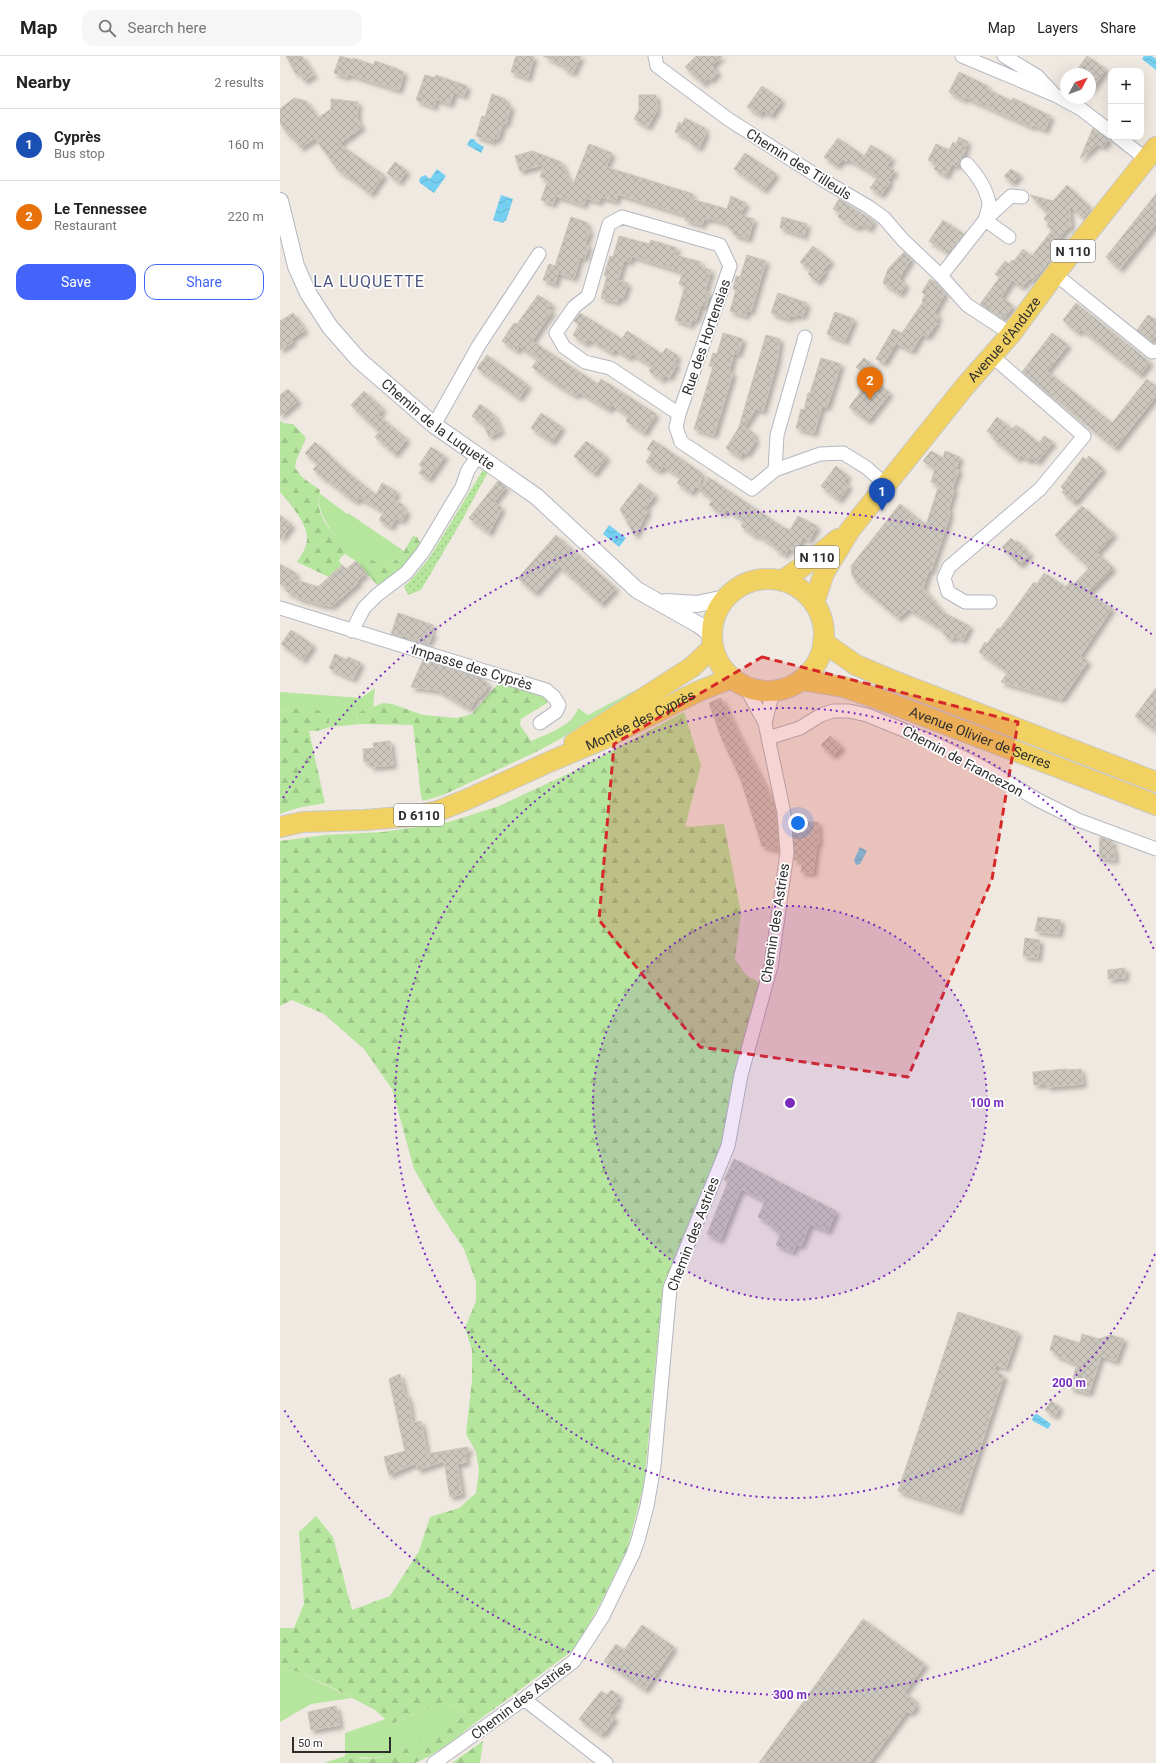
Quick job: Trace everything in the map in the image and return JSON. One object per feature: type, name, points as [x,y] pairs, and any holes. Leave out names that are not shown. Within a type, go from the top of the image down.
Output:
[{"type":"main road","name":"Avenue d'Anduze","points":[[814,603],[824,573],[850,530],[966,386],[1011,334],[1055,274],[1151,153]]},
{"type":"main road","name":"Avenue d'Anduze","points":[[782,581],[813,560],[850,530]]},
{"type":"main road","points":[[766,579],[782,581],[805,593],[814,603],[824,628],[823,642],[820,656],[812,670],[801,680],[788,687],[773,691],[759,690],[738,682],[720,664],[712,641],[713,622],[725,598],[737,588],[751,581],[766,579]]},
{"type":"main road","name":"Montée des Cyprès","points":[[548,762],[587,733],[692,667],[712,641]]},
{"type":"main road","name":"Avenue Olivier de Serres","points":[[823,642],[856,665],[889,679],[1156,782]]},
{"type":"main road","name":"Avenue Olivier de Serres","points":[[801,680],[844,687],[890,703],[1156,805]]},
{"type":"main road","name":"Montée des Cyprès","points":[[280,827],[303,822],[365,820],[412,816],[438,811],[601,740],[699,691],[738,682]]},
{"type":"street","name":"Chemin des Tilleuls","points":[[654,56],[657,66],[728,119],[828,183],[869,207],[884,218],[903,240],[941,276],[967,305],[1011,334]]},
{"type":"street","points":[[962,56],[1055,95],[1081,109],[1108,130]]},
{"type":"street","points":[[1004,56],[1037,76],[1055,95]]},
{"type":"street","points":[[1124,140],[1151,153]]},
{"type":"street","points":[[967,164],[977,175],[985,190],[989,205],[985,220]]},
{"type":"street","points":[[941,276],[985,220],[1011,196],[1022,198]]},
{"type":"street","name":"Chemin de la Luquette","points":[[280,201],[301,278],[308,293],[330,327],[359,360],[434,425],[537,497],[637,590],[698,624],[712,641]]},
{"type":"street","name":"Rue des Hortensias","points":[[679,414],[610,368],[585,362],[564,347],[556,333],[574,307],[588,296],[609,224],[622,217],[720,245],[730,266],[679,414],[676,427],[681,442],[752,489],[775,470],[820,454],[843,454],[867,468],[886,485]]},
{"type":"street","points":[[985,220],[1009,237]]},
{"type":"street","points":[[434,425],[479,345],[539,254]]},
{"type":"street","points":[[1055,274],[1152,352],[1156,351]]},
{"type":"street","points":[[775,470],[777,435],[805,336]]},
{"type":"street","points":[[990,602],[965,602],[948,592],[944,578],[949,567],[1040,489],[1084,436],[992,356]]},
{"type":"street","points":[[352,631],[364,608],[377,595],[406,573],[423,552],[462,487],[466,474],[478,456]]},
{"type":"street","name":"Chemin de la Luquette","points":[[658,601],[688,605],[725,598]]},
{"type":"street","name":"Impasse des Cyprès","points":[[280,608],[546,690],[554,697],[559,705],[556,712],[540,723]]},
{"type":"street","name":"Chemin des Astries","points":[[434,1763],[524,1699],[574,1661],[603,1616],[634,1554],[647,1506],[654,1466],[670,1288],[728,1146],[741,1075],[771,966],[787,853],[784,813],[765,722],[738,682]]},
{"type":"street","name":"Chemin des Astries","points":[[765,722],[773,691]]},
{"type":"street","name":"Chemin de Francezon","points":[[768,738],[800,728],[821,714],[833,711],[849,711],[867,715],[928,740],[1078,820],[1156,849]]},
{"type":"street","points":[[524,1699],[606,1763]]},
{"type":"highlighted area","points":[[762,657],[1018,722],[992,879],[908,1077],[700,1047],[599,920],[614,744]]},
{"type":"green space","points":[[280,421],[283,423],[293,424],[306,438],[296,461],[295,468],[303,478],[320,490],[319,504],[322,517],[329,528],[339,538],[363,555],[387,568],[403,553],[413,536],[417,537],[421,544],[418,550],[397,574],[378,586],[356,561],[345,554],[339,561],[342,565],[329,577],[297,562],[304,551],[307,539],[301,520],[280,492]]},
{"type":"green space","points":[[483,470],[488,472],[461,522],[421,590],[408,595],[404,586],[428,560]]},
{"type":"green space","points":[[319,493],[347,514],[348,513],[404,551],[403,553],[387,568],[349,547],[333,533],[327,524],[320,509]]},
{"type":"green space","points":[[664,675],[591,722],[538,751],[531,741],[566,724],[578,708],[588,715]]},
{"type":"green space","points":[[503,678],[546,697],[547,703],[521,719],[520,725],[538,751],[443,795],[423,801],[421,796],[413,725],[361,724],[358,723],[356,718],[357,713],[383,703],[392,704],[423,715],[457,718],[472,714]]},
{"type":"green space","points":[[375,688],[373,707],[357,713],[356,718],[358,723],[361,724],[330,727],[330,721],[287,710],[280,711],[280,692],[361,698]]},
{"type":"green space","points":[[303,708],[321,711],[329,717],[330,727],[317,731],[309,731],[325,803],[297,808],[280,814],[280,711]]},
{"type":"green space","points":[[684,712],[701,765],[685,827],[724,824],[741,913],[735,959],[746,975],[762,984],[725,1137],[673,1261],[662,1295],[644,1484],[627,1550],[576,1648],[453,1741],[428,1757],[415,1763],[341,1763],[354,1758],[377,1758],[410,1747],[461,1718],[465,1712],[463,1707],[441,1703],[391,1724],[375,1710],[331,1687],[296,1671],[280,1670],[280,1628],[294,1628],[304,1604],[299,1532],[316,1516],[333,1537],[352,1610],[390,1596],[419,1551],[430,1517],[459,1508],[476,1493],[479,1471],[476,1452],[466,1434],[472,1380],[472,1350],[465,1328],[476,1301],[476,1282],[464,1249],[437,1209],[414,1169],[392,1089],[364,1049],[324,1014],[292,1000],[280,1006],[280,841],[325,835],[383,832],[449,822],[499,806],[572,772]]},
{"type":"green space","points":[[280,1670],[296,1671],[352,1698],[311,1704],[280,1722]]},
{"type":"green space","points":[[441,1703],[463,1707],[465,1712],[461,1718],[419,1744],[395,1754],[374,1758],[362,1757],[341,1763],[324,1763],[345,1756],[345,1733],[386,1719],[391,1724]]},
{"type":"green space","points":[[483,1741],[480,1763],[452,1763]]},
{"type":"water","points":[[1144,56],[1152,56],[1156,59],[1156,70],[1142,59]]},
{"type":"water","points":[[470,139],[474,139],[477,143],[484,147],[481,153],[467,145]]},
{"type":"water","points":[[437,169],[446,176],[434,193],[420,183],[419,180],[425,175],[430,179]]},
{"type":"water","points":[[501,195],[513,199],[506,221],[503,223],[493,220]]},
{"type":"water","points":[[609,525],[626,538],[619,547],[603,534]]},
{"type":"water","points":[[860,847],[867,851],[860,864],[856,865],[854,860]]},
{"type":"water","points":[[1037,1414],[1051,1424],[1048,1429],[1033,1421],[1032,1419],[1034,1415]]},
{"type":"building","points":[[286,56],[302,56],[314,75],[304,81],[299,72],[296,74]]},
{"type":"building","points":[[340,56],[353,60],[353,58],[374,65],[375,61],[404,72],[399,90],[348,74],[347,77],[334,73]]},
{"type":"building","points":[[516,56],[534,56],[528,78],[511,72]]},
{"type":"building","points":[[543,56],[581,56],[573,73],[564,69],[565,66]]},
{"type":"building","points":[[696,56],[722,56],[712,66],[718,72],[711,80],[708,78],[703,84],[685,67]]},
{"type":"building","points":[[1087,56],[1106,69],[1096,83],[1096,68],[1078,68]]},
{"type":"building","points":[[959,72],[988,86],[987,89],[1012,101],[1013,98],[1051,116],[1045,130],[1033,125],[1032,127],[965,97],[964,100],[949,92]]},
{"type":"building","points":[[425,75],[435,78],[436,75],[467,86],[464,96],[454,92],[450,104],[436,99],[434,107],[416,100]]},
{"type":"building","points":[[762,86],[782,100],[771,116],[763,110],[760,115],[747,107]]},
{"type":"building","points":[[492,94],[505,99],[507,101],[506,105],[511,106],[506,124],[503,123],[498,139],[494,138],[493,142],[476,136],[482,116],[485,117]]},
{"type":"building","points":[[639,95],[656,95],[657,110],[648,127],[634,119],[639,110]]},
{"type":"building","points":[[294,98],[306,101],[318,118],[331,109],[331,99],[358,102],[357,119],[362,127],[339,144],[384,175],[371,194],[338,170],[315,138],[301,148],[291,136],[290,137],[280,123],[280,109]]},
{"type":"building","points":[[685,118],[705,128],[704,132],[706,133],[699,148],[690,143],[691,140],[675,132],[679,122],[682,124]]},
{"type":"building","points":[[1093,128],[1108,138],[1103,147],[1098,144],[1080,159]]},
{"type":"building","points":[[959,137],[968,142],[965,148],[966,149],[957,166],[952,164],[946,176],[934,169],[937,164],[928,160],[936,144],[949,150],[953,142],[956,144]]},
{"type":"building","points":[[838,138],[864,156],[871,145],[892,158],[887,166],[895,171],[888,180],[890,182],[881,195],[870,188],[878,177],[848,159],[846,162],[843,159],[837,166],[824,157]]},
{"type":"building","points":[[589,144],[612,153],[606,167],[693,194],[691,199],[727,209],[731,196],[746,203],[740,215],[754,219],[748,239],[733,234],[734,230],[728,228],[729,224],[709,218],[708,220],[704,219],[702,225],[685,220],[686,215],[618,194],[616,201],[601,197],[599,202],[586,198],[584,205],[556,196],[553,204],[541,200],[548,180],[540,177],[545,164],[520,171],[515,156],[532,151],[561,162],[572,187]]},
{"type":"building","points":[[745,153],[776,174],[764,190],[734,169]]},
{"type":"building","points":[[395,162],[407,171],[399,182],[387,173]]},
{"type":"building","points":[[1011,169],[1020,175],[1012,183],[1004,176]]},
{"type":"building","points":[[1067,185],[1091,208],[1083,218],[1069,205],[1071,227],[1067,228],[1056,243],[1059,249],[1033,281],[1030,278],[1022,287],[1012,280],[1001,297],[1013,306],[1003,319],[980,304],[1000,277],[995,274],[1005,261],[1009,264],[1012,260],[1014,261],[1023,249],[1032,256],[1052,230],[1047,226],[1049,223],[1044,219],[1048,214],[1030,195],[1053,201]]},
{"type":"building","points":[[1156,194],[1156,223],[1120,269],[1106,257]]},
{"type":"building","points":[[839,199],[874,221],[869,229],[860,224],[857,228],[838,217],[840,213],[833,209]]},
{"type":"building","points":[[571,217],[588,223],[586,229],[590,230],[585,245],[589,246],[585,258],[580,257],[574,278],[558,273],[555,284],[543,280],[549,264],[555,266]]},
{"type":"building","points":[[782,217],[807,224],[804,236],[780,228]]},
{"type":"building","points":[[943,220],[964,234],[948,253],[929,241]]},
{"type":"building","points":[[619,236],[649,244],[651,240],[677,248],[675,255],[701,262],[700,266],[711,270],[705,291],[710,293],[706,306],[701,305],[696,320],[692,319],[691,325],[675,320],[685,286],[679,284],[683,272],[632,256],[630,262],[624,260],[618,280],[628,283],[623,298],[619,297],[617,302],[601,298],[607,276],[604,275],[610,256],[613,257]]},
{"type":"building","points":[[813,246],[831,261],[823,270],[825,272],[817,282],[808,274],[811,271],[800,262]]},
{"type":"building","points":[[904,252],[911,259],[899,278],[906,285],[900,294],[883,283],[888,269]]},
{"type":"building","points":[[747,255],[766,261],[751,311],[747,310],[746,316],[730,311],[736,290],[733,289],[736,276],[740,277]]},
{"type":"building","points":[[930,279],[936,282],[945,293],[934,313],[939,316],[935,322],[937,323],[927,337],[922,334],[912,351],[896,343],[884,363],[876,359],[893,329],[902,333],[923,302],[922,301],[925,295],[922,292]]},
{"type":"building","points":[[778,293],[807,303],[803,316],[797,314],[796,317],[790,315],[789,319],[771,313]]},
{"type":"building","points":[[538,295],[552,304],[548,309],[552,311],[532,341],[598,384],[601,379],[656,414],[644,433],[626,421],[629,416],[612,405],[609,410],[579,392],[576,396],[556,384],[532,367],[538,359],[519,346],[517,351],[502,341],[514,323],[517,324]]},
{"type":"building","points":[[1076,303],[1150,362],[1140,375],[1081,329],[1078,333],[1063,320]]},
{"type":"building","points":[[835,312],[854,319],[845,341],[827,334]]},
{"type":"building","points":[[293,313],[305,330],[291,339],[293,342],[280,350],[280,321]]},
{"type":"building","points":[[580,313],[622,339],[627,331],[662,354],[666,348],[678,356],[674,362],[677,364],[669,378],[665,375],[662,380],[649,371],[652,366],[632,354],[629,358],[615,349],[612,353],[589,339],[586,344],[573,335],[579,325],[574,321]]},
{"type":"building","points":[[1148,315],[1156,320],[1156,336],[1151,341],[1137,330]]},
{"type":"building","points":[[723,333],[743,339],[738,354],[734,353],[729,372],[733,373],[714,435],[694,429],[713,367],[709,366],[713,353],[717,354]]},
{"type":"building","points":[[1052,333],[1068,345],[1047,371],[1112,423],[1147,379],[1156,387],[1156,396],[1115,448],[1022,372]]},
{"type":"building","points":[[766,335],[780,339],[777,361],[763,411],[756,409],[744,427],[755,434],[753,438],[756,440],[747,454],[743,452],[740,457],[726,448],[739,427]]},
{"type":"building","points":[[487,355],[528,385],[519,398],[477,368]]},
{"type":"building","points":[[821,358],[841,364],[827,407],[822,406],[814,433],[796,428],[801,409],[804,410],[808,393],[810,393]]},
{"type":"building","points":[[864,358],[878,369],[871,378],[856,367]]},
{"type":"building","points":[[871,378],[890,393],[868,421],[849,407]]},
{"type":"building","points":[[288,389],[298,401],[280,416],[280,395]]},
{"type":"building","points":[[364,391],[383,409],[378,415],[407,439],[395,454],[375,437],[379,432],[351,405]]},
{"type":"building","points":[[480,404],[494,415],[501,431],[489,437],[484,425],[472,416]]},
{"type":"building","points":[[541,413],[562,427],[552,442],[531,428]]},
{"type":"building","points":[[997,417],[1012,429],[1016,425],[1039,443],[1044,436],[1053,442],[1037,462],[1032,458],[1029,461],[1021,455],[1018,459],[993,439],[995,437],[987,431]]},
{"type":"building","points":[[653,440],[702,473],[699,487],[695,487],[691,493],[677,483],[681,477],[663,466],[661,470],[657,470],[646,462],[652,452],[647,449]]},
{"type":"building","points":[[586,441],[607,457],[594,474],[574,456]]},
{"type":"building","points":[[315,442],[346,471],[376,495],[382,483],[397,492],[393,499],[403,505],[402,508],[407,511],[402,521],[396,518],[391,527],[379,520],[384,512],[360,498],[357,501],[350,498],[326,479],[325,480],[313,469],[318,465],[305,453]]},
{"type":"building","points":[[431,447],[445,456],[429,479],[419,473],[423,468],[419,465]]},
{"type":"building","points":[[931,451],[943,458],[945,451],[960,457],[956,469],[959,470],[952,489],[954,490],[948,510],[950,511],[948,521],[931,571],[929,570],[923,588],[944,613],[970,626],[963,640],[954,636],[952,640],[943,634],[945,631],[909,609],[898,618],[858,584],[852,575],[851,566],[900,504],[926,525],[939,485],[931,482],[935,469],[923,461]]},
{"type":"building","points":[[1089,456],[1103,469],[1074,503],[1062,492],[1064,490],[1061,487],[1083,457],[1086,460]]},
{"type":"building","points":[[836,466],[848,476],[844,481],[849,486],[839,500],[821,486]]},
{"type":"building","points":[[708,477],[786,529],[790,530],[798,516],[817,526],[809,541],[803,537],[795,552],[789,548],[785,555],[775,549],[776,547],[756,534],[755,536],[741,526],[744,521],[726,509],[723,514],[709,505],[713,499],[699,490]]},
{"type":"building","points":[[498,481],[506,487],[494,502],[502,508],[489,533],[469,518]]},
{"type":"building","points":[[640,483],[655,495],[645,508],[648,510],[635,536],[620,509]]},
{"type":"building","points":[[1082,506],[1114,534],[1097,553],[1113,568],[1088,593],[1112,608],[1080,656],[1088,661],[1062,699],[1001,682],[1008,672],[979,652],[985,642],[987,644],[998,628],[1000,629],[1034,582],[1037,584],[1044,573],[1066,587],[1070,581],[1074,584],[1089,568],[1055,535]]},
{"type":"building","points":[[280,515],[292,525],[280,540]]},
{"type":"building","points":[[556,535],[616,588],[601,604],[559,566],[535,593],[518,578]]},
{"type":"building","points":[[1011,538],[1016,543],[1018,541],[1030,554],[1020,565],[1002,547]]},
{"type":"building","points":[[356,561],[366,573],[357,581],[358,583],[332,606],[299,598],[286,591],[288,588],[280,584],[280,564],[297,574],[293,579],[318,587],[342,565],[346,569]]},
{"type":"building","points":[[398,613],[433,625],[430,632],[433,633],[429,643],[403,635],[402,637],[391,634]]},
{"type":"building","points":[[291,630],[313,645],[303,660],[281,644]]},
{"type":"building","points":[[335,654],[347,660],[348,657],[361,663],[353,679],[329,668]]},
{"type":"building","points":[[423,660],[484,679],[484,681],[489,684],[484,693],[483,692],[480,697],[478,696],[470,709],[437,690],[411,687]]},
{"type":"building","points":[[1156,688],[1156,731],[1135,716]]},
{"type":"building","points":[[721,698],[773,802],[776,814],[779,850],[762,846],[741,780],[722,739],[709,703]]},
{"type":"building","points":[[830,736],[842,747],[833,756],[821,745]]},
{"type":"building","points":[[390,741],[393,765],[371,767],[370,762],[364,762],[363,749],[374,748],[373,743]]},
{"type":"building","points":[[793,822],[818,822],[819,843],[817,842],[813,873],[801,872],[802,860],[794,860]]},
{"type":"building","points":[[1100,837],[1113,841],[1112,849],[1114,849],[1115,860],[1099,858]]},
{"type":"building","points":[[1038,917],[1061,920],[1059,934],[1035,931]]},
{"type":"building","points":[[1025,938],[1040,940],[1038,958],[1023,956]]},
{"type":"building","points":[[1125,968],[1125,978],[1108,979],[1108,970]]},
{"type":"building","points":[[1081,1069],[1083,1084],[1047,1087],[1047,1084],[1034,1085],[1033,1072]]},
{"type":"building","points":[[734,1159],[836,1211],[828,1231],[810,1224],[801,1246],[796,1244],[793,1252],[776,1245],[781,1233],[774,1230],[775,1228],[767,1224],[768,1222],[758,1217],[765,1201],[741,1189],[720,1240],[707,1234],[728,1182],[724,1180]]},
{"type":"building","points":[[958,1312],[1018,1332],[1006,1368],[996,1365],[994,1370],[1004,1376],[959,1511],[898,1491]]},
{"type":"building","points":[[1082,1334],[1099,1339],[1111,1335],[1124,1339],[1116,1361],[1101,1356],[1089,1393],[1070,1388],[1077,1364],[1055,1355],[1056,1352],[1050,1350],[1054,1335],[1080,1343]]},
{"type":"building","points":[[400,1374],[405,1395],[407,1395],[410,1406],[412,1423],[421,1421],[427,1454],[468,1447],[469,1452],[465,1453],[467,1462],[457,1464],[462,1494],[450,1497],[444,1461],[418,1470],[416,1463],[389,1475],[384,1457],[405,1451],[389,1379]]},
{"type":"building","points":[[1051,1401],[1060,1407],[1055,1416],[1045,1410]]},
{"type":"building","points":[[863,1619],[925,1664],[904,1693],[915,1700],[914,1703],[917,1705],[911,1713],[907,1711],[869,1763],[759,1763]]},
{"type":"building","points":[[642,1625],[674,1647],[645,1690],[604,1661],[616,1644],[624,1650]]},
{"type":"building","points":[[611,1690],[620,1696],[615,1702],[618,1703],[609,1714],[615,1718],[601,1735],[579,1719],[601,1691],[607,1695]]},
{"type":"building","points":[[336,1706],[340,1725],[311,1730],[308,1712]]},
{"type":"place","name":"Le Tennessee","points":[[870,400]]},
{"type":"place","name":"Cyprès","points":[[882,511]]},
{"type":"district","name":"LA LUQUETTE","points":[[369,281]]}]
